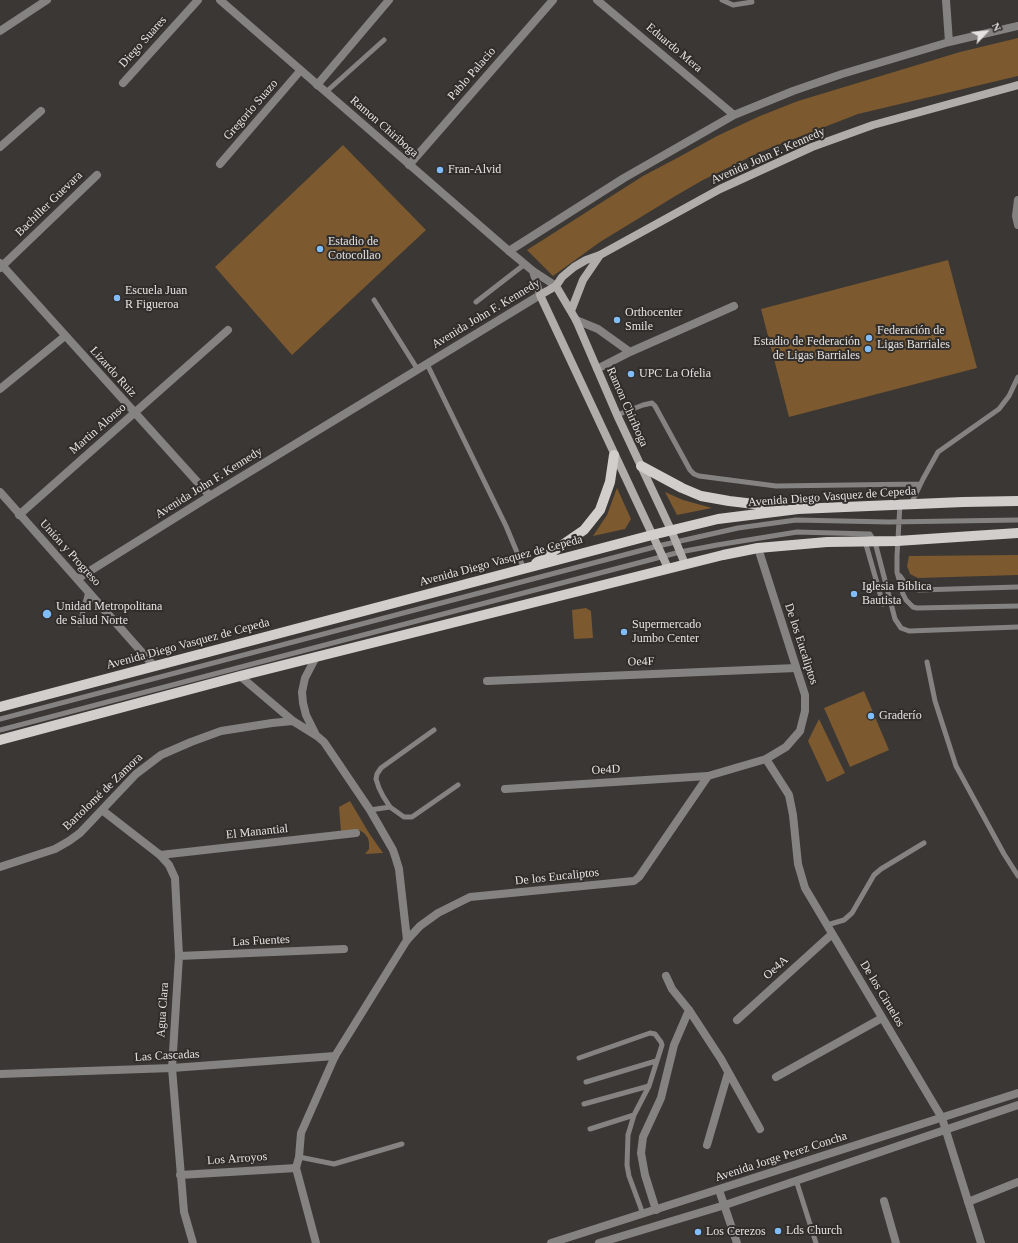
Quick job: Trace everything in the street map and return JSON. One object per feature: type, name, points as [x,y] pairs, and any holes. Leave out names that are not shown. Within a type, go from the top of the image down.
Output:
[{"type":"main road","name":"Avenida John F. Kennedy","points":[[540,295],[556,286],[562,277],[574,267],[586,260],[600,255],[720,189],[812,147],[873,125],[1018,85]]},
{"type":"main road","points":[[571,311],[583,280],[600,255]]},
{"type":"main road","name":"Ramon Chiriboga","points":[[556,286],[576,320],[617,415],[671,530],[685,564]]},
{"type":"main road","points":[[540,295],[668,568]]},
{"type":"main road","points":[[527,568],[584,530],[600,510],[610,482],[614,455]]},
{"type":"main road","points":[[641,466],[682,488],[701,496],[729,501],[798,509]]},
{"type":"main road","name":"Avenida Diego Vasquez de Cepeda","points":[[0,706],[671,530],[718,520],[798,509],[900,504],[1018,501]]},
{"type":"main road","points":[[0,740],[240,676],[668,568],[758,548],[827,542],[898,541],[1018,533]]},
{"type":"street","points":[[0,31],[46,0]]},
{"type":"street","name":"Diego Suares","points":[[123,83],[198,0]]},
{"type":"street","points":[[317,85],[389,0]]},
{"type":"street","name":"Pablo Palacio","points":[[409,165],[554,0]]},
{"type":"street","name":"Eduardo Mera","points":[[597,0],[734,115]]},
{"type":"street","points":[[946,0],[949,42]]},
{"type":"street","name":"Ramon Chiriboga","points":[[223,1],[300,71],[524,264],[556,286]]},
{"type":"street","points":[[509,251],[624,178],[734,115],[793,91],[842,74],[949,42],[1018,26]]},
{"type":"street","name":"Gregorio Suazo","points":[[220,164],[300,71]]},
{"type":"street","points":[[0,147],[41,111]]},
{"type":"street","name":"Bachiller Guevara","points":[[1,265],[96,175]]},
{"type":"street","points":[[1018,200],[1016,216],[1018,225]]},
{"type":"street","name":"Lizardo Ruiz","points":[[1,265],[210,496]]},
{"type":"street","points":[[533,271],[540,295]]},
{"type":"street","name":"Avenida John F. Kennedy","points":[[77,579],[210,496],[540,295]]},
{"type":"street","points":[[597,369],[630,352],[734,306]]},
{"type":"street","points":[[576,320],[598,329],[630,352]]},
{"type":"street","name":"Martin Alonso","points":[[19,515],[228,330]]},
{"type":"street","points":[[0,389],[65,336]]},
{"type":"street","name":"Unión y Progreso","points":[[0,492],[154,666]]},
{"type":"street","name":"De los Eucaliptos","points":[[296,1168],[300,1156],[301,1133],[335,1056],[407,940],[427,920],[453,904],[470,897],[634,881],[639,877],[708,776],[766,759],[786,746],[800,731],[805,711],[806,695],[758,548]]},
{"type":"street","points":[[316,657],[305,678],[302,692],[306,715],[317,736],[329,749],[370,810],[393,850],[398,869],[407,940]]},
{"type":"street","name":"Oe4F","points":[[487,681],[796,668]]},
{"type":"street","points":[[240,676],[293,721],[317,736]]},
{"type":"street","name":"Bartolomé de Zamora","points":[[0,868],[55,849],[69,841],[80,833],[136,774],[161,755],[191,742],[221,732],[293,721]]},
{"type":"street","name":"De los Ciruelos","points":[[766,759],[789,795],[793,815],[798,864],[804,888],[942,1118],[981,1243]]},
{"type":"street","name":"Oe4D","points":[[506,788],[708,776]]},
{"type":"street","name":"Agua Clara","points":[[102,810],[160,855],[169,865],[176,878],[179,956],[172,1068],[184,1212],[193,1243]]},
{"type":"street","name":"El Manantial","points":[[160,855],[356,833]]},
{"type":"street","name":"Oe4A","points":[[737,1020],[832,934]]},
{"type":"street","name":"Las Fuentes","points":[[179,956],[344,949]]},
{"type":"street","points":[[666,976],[672,989],[689,1010],[728,1073],[760,1129]]},
{"type":"street","points":[[656,1210],[645,1175],[641,1153],[643,1137],[661,1098],[674,1045],[689,1010]]},
{"type":"street","points":[[776,1077],[882,1018]]},
{"type":"street","name":"Las Cascadas","points":[[0,1074],[172,1068],[335,1056]]},
{"type":"street","points":[[707,1145],[728,1073]]},
{"type":"street","points":[[599,1243],[725,1205],[1018,1105],[1016,1094]]},
{"type":"street","name":"Avenida Jorge Perez Concha","points":[[551,1243],[1016,1094]]},
{"type":"street","points":[[296,1168],[316,1243]]},
{"type":"street","name":"Los Arroyos","points":[[180,1175],[296,1168]]},
{"type":"street","points":[[968,1202],[1018,1182]]},
{"type":"street","points":[[719,1190],[737,1243]]},
{"type":"street","points":[[884,1201],[896,1243]]},
{"type":"lane","points":[[722,0],[733,5],[752,2]]},
{"type":"lane","points":[[326,92],[384,40]]},
{"type":"lane","points":[[476,302],[524,264]]},
{"type":"lane","points":[[374,300],[418,370]]},
{"type":"lane","points":[[427,364],[527,568]]},
{"type":"lane","points":[[911,504],[920,484],[938,452],[999,409],[1009,396],[1018,377]]},
{"type":"lane","points":[[617,415],[643,405],[652,404],[655,406],[690,470],[694,474],[700,476],[776,486],[920,484]]},
{"type":"lane","points":[[900,504],[897,572],[906,600],[913,607],[1018,606]]},
{"type":"lane","points":[[0,720],[658,546],[738,528],[796,520],[900,522],[1018,520]]},
{"type":"lane","points":[[0,730],[680,552],[797,532],[870,534],[875,542],[895,619],[902,628],[909,631],[1018,627]]},
{"type":"lane","points":[[864,541],[883,604]]},
{"type":"lane","points":[[897,572],[905,583],[911,588],[919,590],[1018,588]]},
{"type":"lane","points":[[80,624],[88,590]]},
{"type":"lane","points":[[927,662],[935,701],[956,766],[1004,854],[1018,876]]},
{"type":"lane","points":[[434,730],[381,768],[376,774],[376,779],[381,792],[390,807],[404,817],[412,817],[458,785]]},
{"type":"lane","points":[[370,810],[390,807]]},
{"type":"lane","points":[[826,925],[844,920],[852,913],[874,875],[881,869],[924,843]]},
{"type":"lane","points":[[579,1058],[650,1033],[654,1034],[661,1042],[662,1045],[649,1086],[634,1115],[628,1135],[627,1165],[629,1176],[643,1214]]},
{"type":"lane","points":[[586,1082],[656,1061]]},
{"type":"lane","points":[[584,1104],[649,1086]]},
{"type":"lane","points":[[590,1129],[634,1115]]},
{"type":"lane","points":[[300,1156],[334,1164],[402,1144]]},
{"type":"lane","points":[[796,1180],[816,1243]]},
{"type":"shaded area","points":[[1018,38],[1018,76],[858,114],[760,152],[703,180],[677,195],[600,242],[553,276],[527,250],[643,176],[717,136],[760,116],[798,101],[960,52]]},
{"type":"shaded area","name":"Estadio de Cotocollao","points":[[343,145],[426,230],[292,355],[215,267]]},
{"type":"shaded area","name":"Federación de Ligas Barriales","points":[[948,260],[977,368],[789,417],[761,309]]},
{"type":"shaded area","points":[[617,488],[631,519],[625,529],[593,536],[607,515]]},
{"type":"shaded area","points":[[665,492],[683,500],[712,508],[677,515]]},
{"type":"shaded area","points":[[1018,555],[1018,575],[918,578],[910,574],[907,566],[909,556]]},
{"type":"shaded area","points":[[586,608],[591,611],[593,638],[574,639],[572,610]]},
{"type":"shaded area","points":[[864,691],[889,750],[850,767],[824,708]]},
{"type":"shaded area","points":[[819,719],[845,773],[827,782],[808,741]]},
{"type":"shaded area","points":[[350,801],[383,853],[365,854],[369,849],[368,838],[359,830],[341,831],[339,807]]},
{"type":"place","name":"Fran-Alvid","points":[[440,170]]},
{"type":"place","name":"Estadio de Cotocollao","points":[[320,249]]},
{"type":"place","name":"Escuela Juan R Figueroa","points":[[117,298]]},
{"type":"place","name":"Orthocenter Smile","points":[[617,320]]},
{"type":"place","name":"Federación de Ligas Barriales","points":[[869,338]]},
{"type":"place","name":"Estadio de Federación de Ligas Barriales","points":[[868,349]]},
{"type":"place","name":"UPC La Ofelia","points":[[631,374]]},
{"type":"place","name":"Iglesia Bíblica Bautista","points":[[854,594]]},
{"type":"place","name":"Unidad Metropolitana de Salud Norte","points":[[47,614]]},
{"type":"place","name":"Supermercado Jumbo Center","points":[[624,632]]},
{"type":"place","name":"Graderío","points":[[871,716]]},
{"type":"place","name":"Lds Church","points":[[778,1231]]},
{"type":"place","name":"Los Cerezos","points":[[698,1232]]}]
